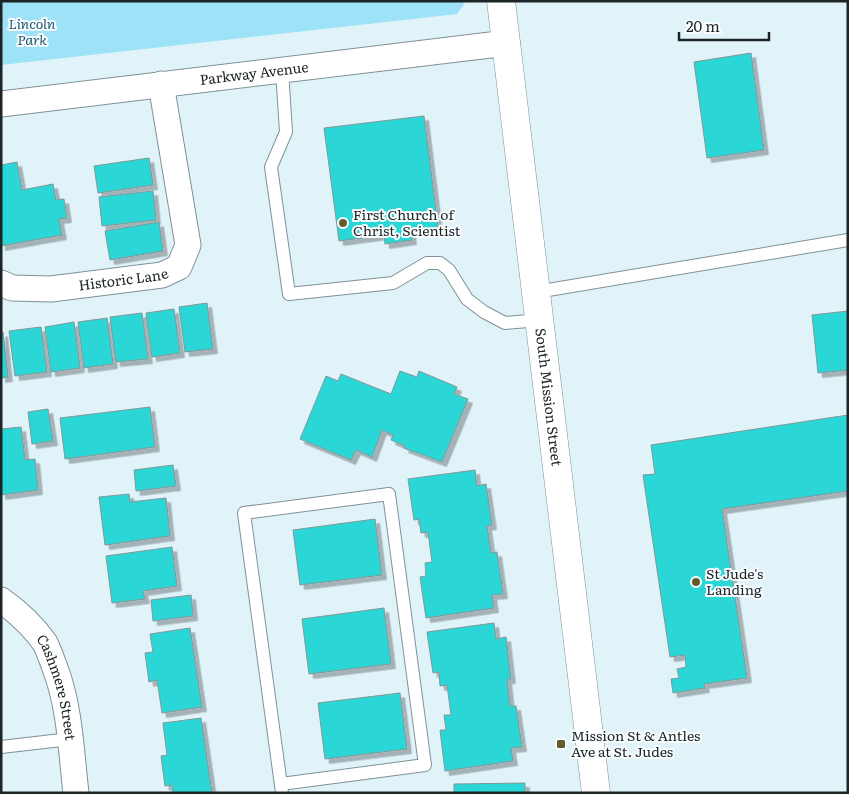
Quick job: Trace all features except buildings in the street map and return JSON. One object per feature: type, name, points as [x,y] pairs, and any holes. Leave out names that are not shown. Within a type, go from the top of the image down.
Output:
[{"type":"main road","name":"South Mission Street","points":[[501,1],[596,793]]},
{"type":"street","name":"Parkway Avenue","points":[[1,104],[506,43]]},
{"type":"street","name":"Historic Lane","points":[[1,283],[12,288],[51,289],[162,275],[179,267],[188,245],[161,84]]},
{"type":"street","name":"Cashmere Street","points":[[1,600],[15,610],[46,645],[56,670],[64,698],[76,793]]},
{"type":"lane","points":[[282,70],[286,132],[271,167],[289,294],[394,283],[427,263],[440,263],[449,270],[467,298],[484,312],[505,324],[540,320]]},
{"type":"lane","points":[[536,292],[848,240]]},
{"type":"lane","points":[[389,494],[425,765],[281,789],[244,513],[389,494]]},
{"type":"lane","points":[[1,747],[70,738]]},
{"type":"green space","name":"Lincoln Park","points":[[1,1],[466,1],[457,14],[1,65]]},
{"type":"place","name":"First Church of Christ, Scientist","points":[[343,223]]},
{"type":"place","name":"St Jude's Landing","points":[[696,582]]},
{"type":"place","name":"Mission St & Antles Ave at St. Judes","points":[[561,744]]}]
